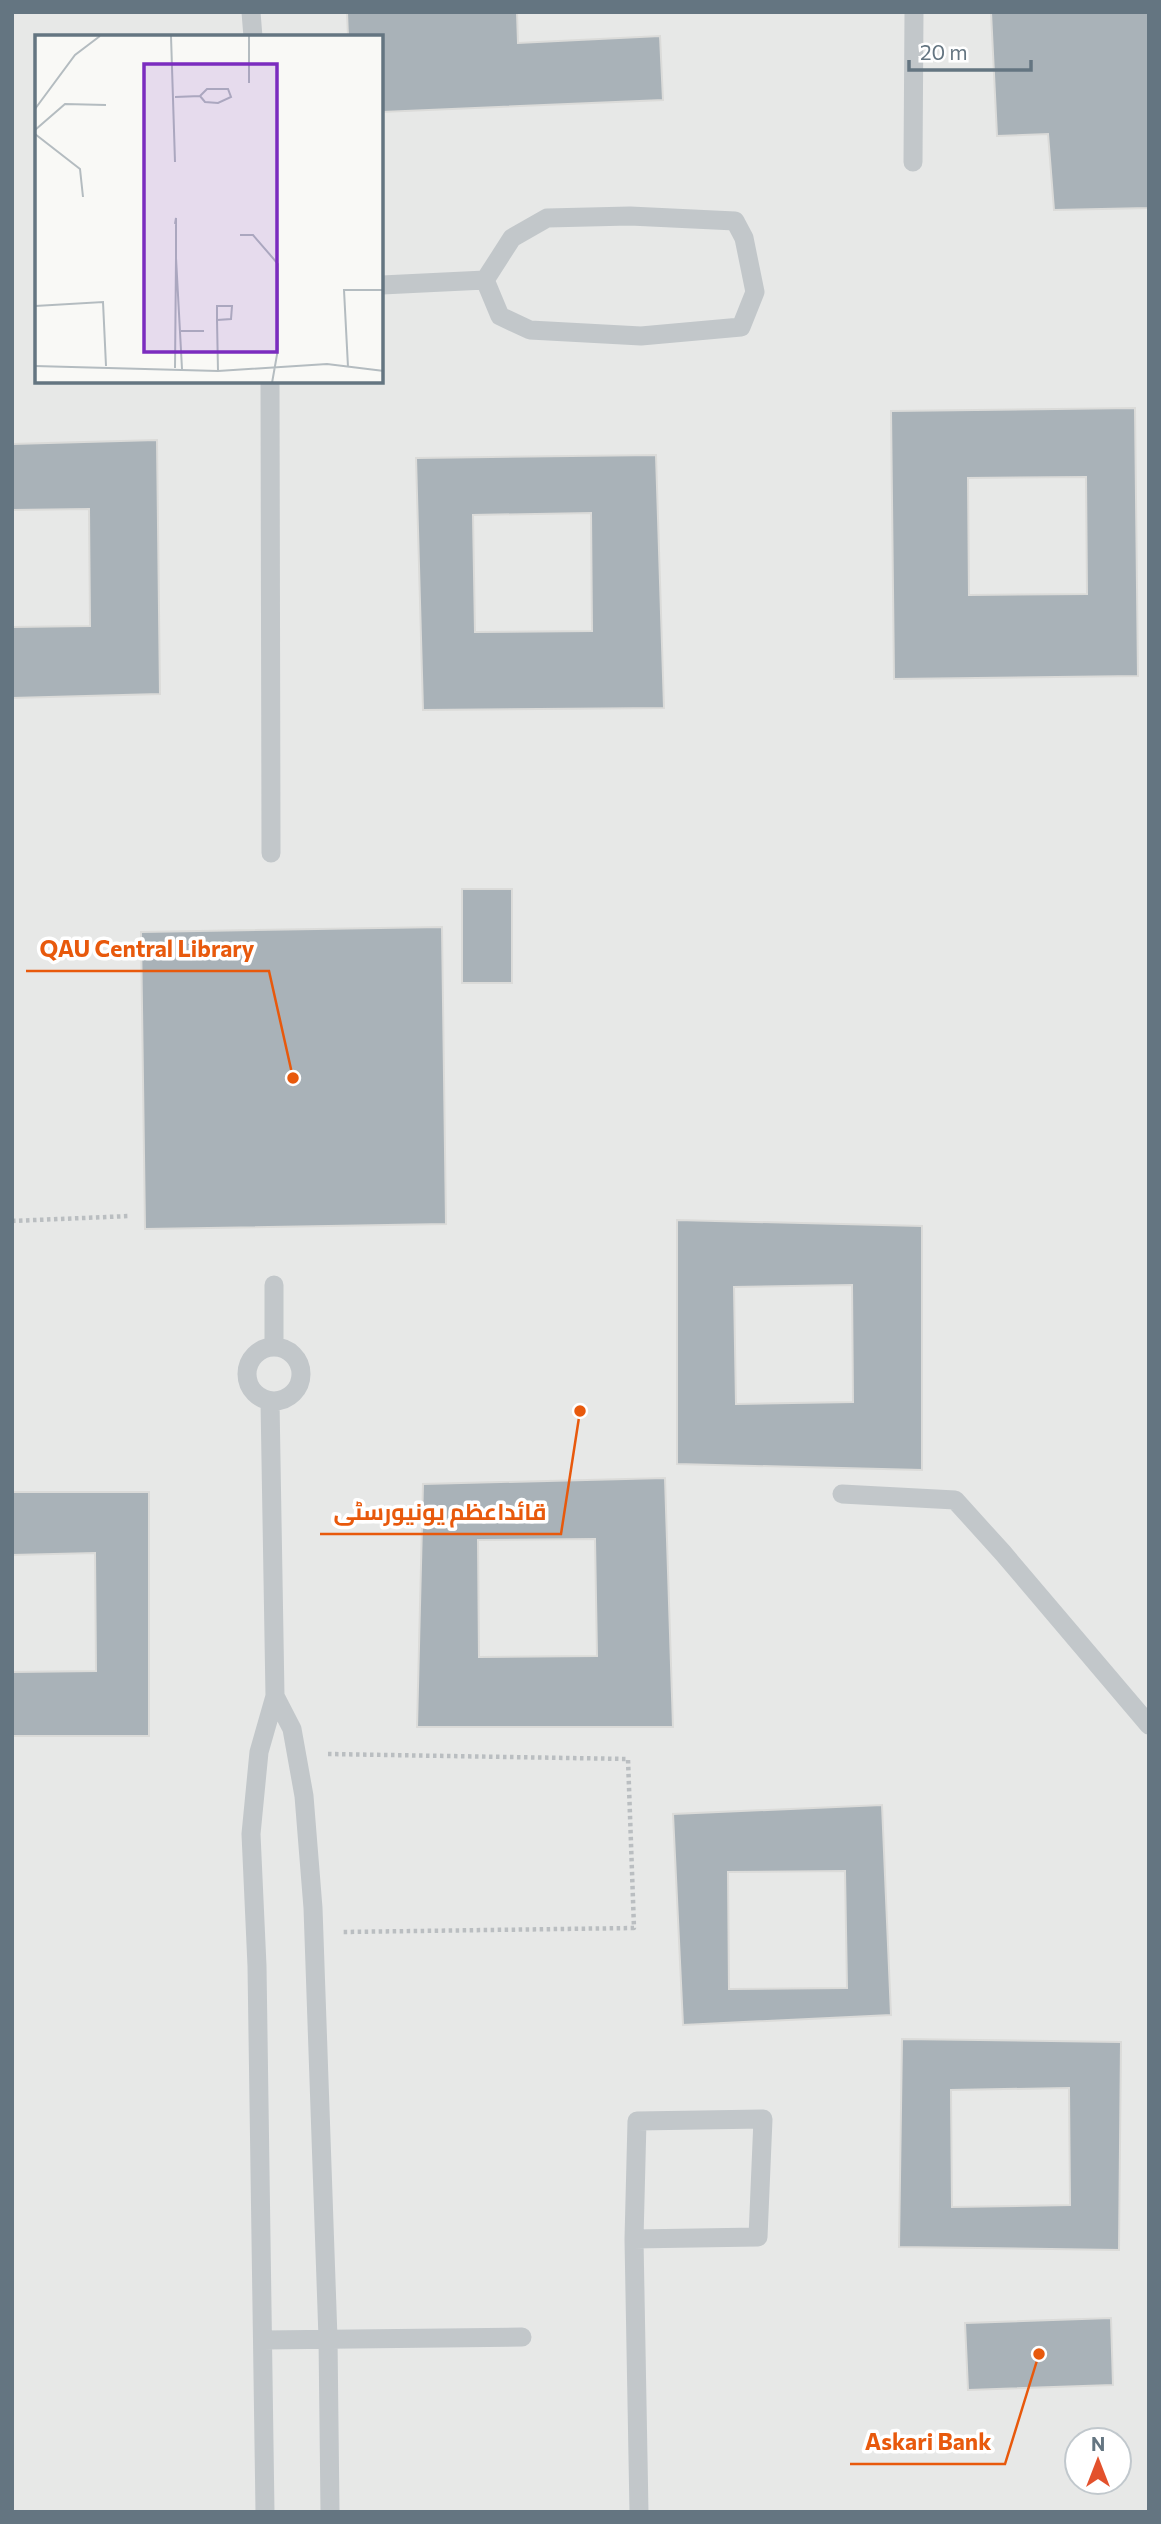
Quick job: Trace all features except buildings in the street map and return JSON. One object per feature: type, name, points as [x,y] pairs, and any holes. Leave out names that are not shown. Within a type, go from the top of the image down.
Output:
[{"type":"lane","points":[[251,12],[253,35]]},
{"type":"lane","points":[[913,162],[914,12]]},
{"type":"lane","points":[[631,216],[735,221],[744,238],[755,292],[741,327],[641,336],[530,330],[500,316],[485,280],[512,238],[547,218],[631,216]]},
{"type":"lane","points":[[383,285],[485,280]]},
{"type":"lane","points":[[270,383],[271,853]]},
{"type":"lane","points":[[274,1285],[274,1346]]},
{"type":"lane","points":[[274,1346],[290,1353],[298,1362],[302,1377],[295,1393],[284,1400],[270,1401],[253,1392],[247,1379],[250,1361],[262,1350],[274,1346]]},
{"type":"lane","points":[[265,2512],[257,1966],[251,1834],[259,1752],[275,1696],[270,1401]]},
{"type":"lane","points":[[842,1494],[955,1500],[1149,1725]]},
{"type":"lane","points":[[275,1696],[292,1730],[304,1796],[314,1932],[328,2338],[330,2512]]},
{"type":"lane","points":[[634,2239],[758,2237],[763,2119],[637,2122],[634,2239],[639,2512]]},
{"type":"lane","points":[[263,2340],[522,2337]]},
{"type":"path","points":[[12,1221],[130,1216]]},
{"type":"path","points":[[296,1753],[628,1759],[634,1928],[314,1932]]},
{"type":"shaded area","points":[[12,12],[1149,12],[1149,2512],[12,2512]]},
{"type":"place","name":"QAU Central Library","points":[[293,1078]]},
{"type":"place","name":"قائداعظم یونیورسٹی","points":[[580,1411]]},
{"type":"place","name":"Askari Bank","points":[[1039,2354]]}]
